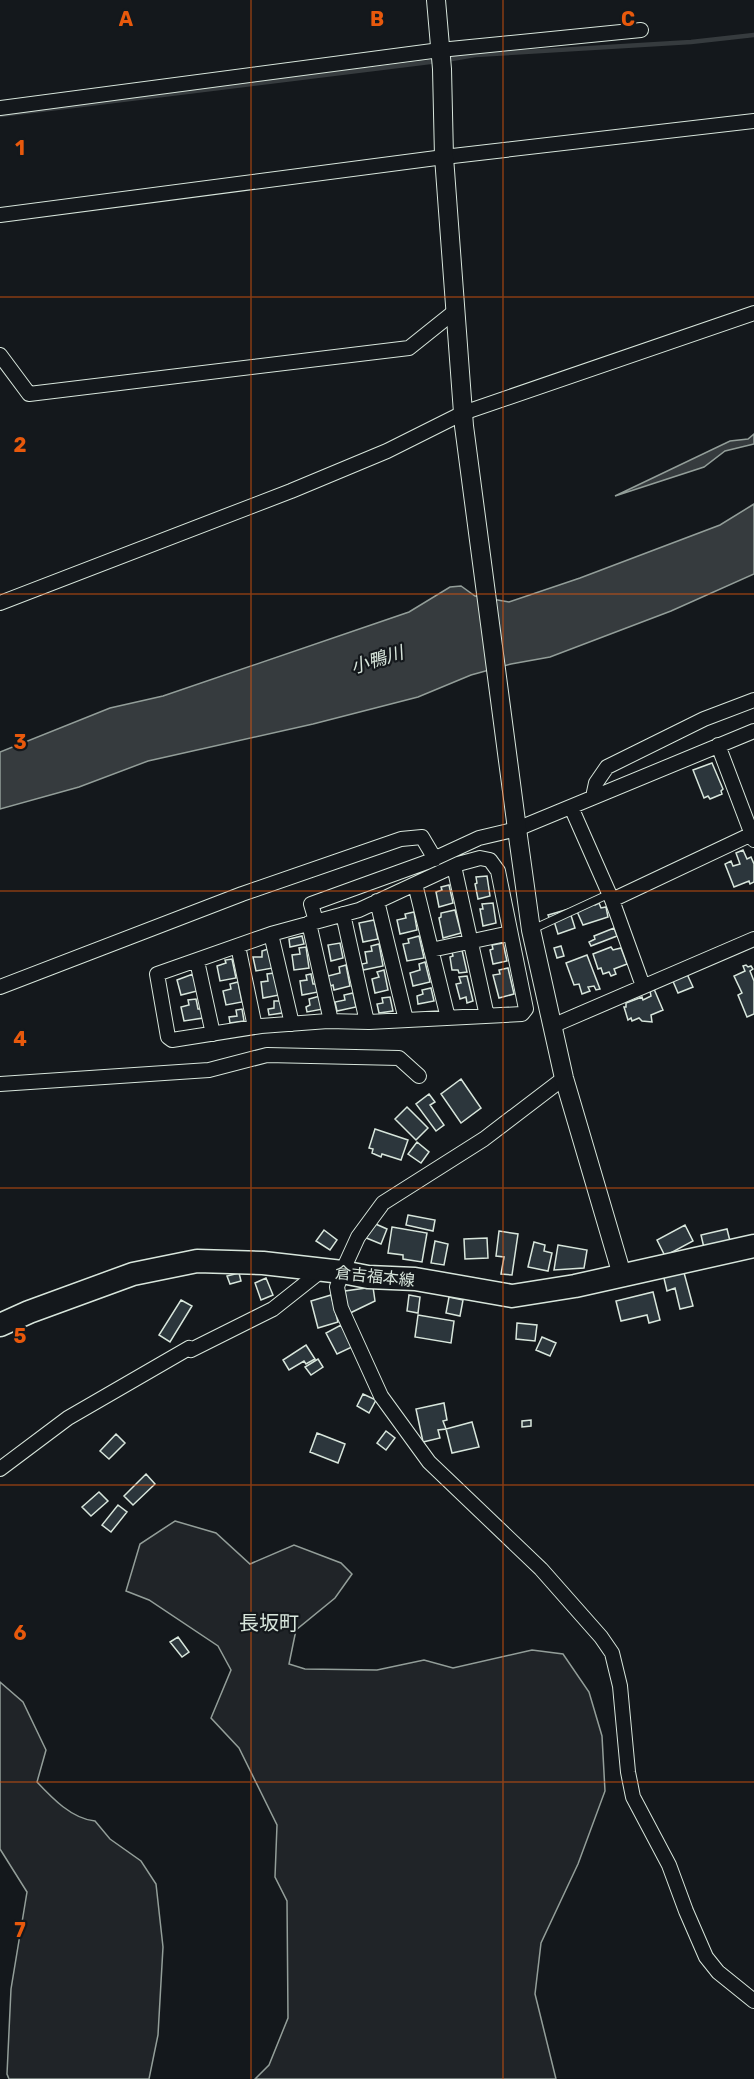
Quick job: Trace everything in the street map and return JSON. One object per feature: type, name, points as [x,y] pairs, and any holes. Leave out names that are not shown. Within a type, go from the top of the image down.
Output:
[{"type":"main road","name":"倉吉福本線","points":[[0,1325],[133,1274],[197,1261],[263,1263],[368,1277],[415,1279],[512,1296],[576,1286],[754,1246]]},
{"type":"street","points":[[436,0],[454,312],[464,419],[531,930],[564,1078],[622,1275]]},
{"type":"street","points":[[0,108],[441,58],[641,30]]},
{"type":"street","points":[[0,215],[444,157],[754,121]]},
{"type":"street","points":[[0,355],[29,394],[409,348],[454,312]]},
{"type":"street","points":[[4,599],[291,491],[464,419],[754,313]]},
{"type":"street","points":[[593,797],[596,783],[607,767],[704,719],[754,700]]},
{"type":"street","points":[[331,1021],[311,904],[435,859],[479,838],[517,829],[754,731]]},
{"type":"street","points":[[611,897],[753,836],[718,745]]},
{"type":"street","points":[[571,807],[611,897],[643,986]]},
{"type":"street","points":[[0,987],[242,894],[401,839],[422,837],[435,859]]},
{"type":"street","points":[[480,858],[490,860],[498,871],[526,1009],[522,1014],[367,1022],[331,1021],[255,1027],[172,1040],[168,1037],[157,974],[313,922],[359,910],[454,866],[480,858]]},
{"type":"street","points":[[454,866],[487,1016]]},
{"type":"street","points":[[415,884],[448,1018]]},
{"type":"street","points":[[377,902],[406,1020]]},
{"type":"street","points":[[343,914],[367,1022]]},
{"type":"street","points":[[431,950],[510,933]]},
{"type":"street","points":[[272,934],[292,1024]]},
{"type":"street","points":[[552,1026],[754,939]]},
{"type":"street","points":[[238,946],[255,1027]]},
{"type":"street","points":[[197,961],[213,1034]]},
{"type":"street","points":[[0,1084],[209,1070],[267,1056],[399,1058],[419,1076]]},
{"type":"street","points":[[0,1469],[68,1418],[189,1348],[191,1350],[273,1309],[331,1271],[383,1203],[484,1139],[564,1078]]},
{"type":"street","points":[[331,1271],[341,1308],[381,1396],[429,1462],[541,1569],[601,1637],[612,1653],[620,1686],[628,1772],[633,1797],[669,1865],[706,1957],[718,1972],[754,2001]]},
{"type":"lane","points":[[531,930],[611,897]]},
{"type":"shaded area","points":[[175,1521],[216,1533],[250,1564],[294,1545],[341,1563],[352,1574],[335,1598],[296,1630],[289,1664],[305,1669],[377,1670],[424,1660],[453,1668],[532,1650],[563,1654],[589,1692],[602,1736],[605,1791],[578,1864],[541,1943],[535,1994],[556,2079],[255,2079],[269,2065],[288,2018],[287,1901],[275,1877],[277,1825],[239,1748],[211,1718],[231,1670],[218,1646],[149,1600],[126,1591],[140,1544]]},
{"type":"shaded area","points":[[0,1682],[23,1702],[46,1750],[37,1782],[70,1812],[95,1821],[110,1839],[141,1861],[156,1884],[163,1947],[158,2035],[149,2079],[9,2079],[7,2074],[11,1989],[27,1892],[0,1849]]},
{"type":"water","points":[[754,434],[754,444],[725,451],[704,467],[615,496],[730,441],[748,439]]},
{"type":"water","name":"小鴨川","points":[[754,504],[754,574],[671,611],[550,657],[511,664],[471,675],[418,697],[313,724],[148,761],[79,787],[0,809],[0,752],[110,708],[163,696],[409,612],[450,587],[461,586],[475,596],[509,602],[720,525]]},
{"type":"building","points":[[712,763],[723,789],[722,794],[710,799],[708,796],[704,798],[693,770]]},
{"type":"building","points":[[743,850],[747,859],[751,857],[754,864],[754,882],[750,884],[749,881],[734,887],[725,864],[731,861],[733,866],[740,864],[736,853]]},
{"type":"building","points":[[487,876],[490,896],[478,899],[476,877]]},
{"type":"building","points":[[449,885],[453,903],[439,907],[436,892],[442,890],[441,887]]},
{"type":"building","points":[[592,900],[595,905],[599,903],[601,908],[606,907],[608,917],[583,925],[575,907]]},
{"type":"building","points":[[493,903],[496,923],[483,926],[480,909],[483,909],[482,904]]},
{"type":"building","points":[[569,909],[575,928],[558,934],[554,921],[551,922],[548,915]]},
{"type":"building","points":[[455,910],[461,933],[443,938],[439,918],[441,913]]},
{"type":"building","points":[[414,912],[417,930],[400,934],[397,920],[406,918],[405,914]]},
{"type":"building","points":[[374,920],[378,939],[363,942],[359,923]]},
{"type":"building","points":[[614,928],[617,936],[591,946],[589,942],[595,939],[594,936]]},
{"type":"building","points":[[302,936],[304,944],[290,947],[289,939]]},
{"type":"building","points":[[419,936],[424,958],[407,961],[403,944],[409,943],[408,939]]},
{"type":"building","points":[[340,943],[343,958],[331,961],[328,945]]},
{"type":"building","points":[[503,943],[507,961],[493,964],[490,950],[493,949],[492,945]]},
{"type":"building","points":[[379,944],[383,966],[363,970],[362,964],[367,963],[365,952],[372,951],[371,946]]},
{"type":"building","points":[[561,946],[564,956],[557,958],[554,948]]},
{"type":"building","points":[[306,947],[309,968],[294,970],[292,955],[300,954],[299,948]]},
{"type":"building","points":[[611,947],[613,950],[621,948],[627,964],[614,969],[616,974],[611,976],[609,972],[603,974],[601,968],[598,969],[593,954]]},
{"type":"building","points":[[268,949],[273,968],[256,971],[253,957],[262,957],[262,951]]},
{"type":"building","points":[[462,950],[467,972],[459,973],[458,970],[452,970],[450,957],[453,956],[452,952]]},
{"type":"building","points":[[587,955],[600,989],[596,990],[594,986],[588,987],[590,991],[582,994],[579,984],[574,985],[566,963]]},
{"type":"building","points":[[232,959],[236,978],[220,981],[217,966],[226,963],[225,960]]},
{"type":"building","points":[[425,962],[430,982],[413,986],[410,973],[420,970],[419,964]]},
{"type":"building","points":[[346,965],[350,986],[334,990],[333,985],[330,986],[328,976],[340,973],[339,967]]},
{"type":"building","points":[[746,965],[753,969],[750,971],[754,981],[754,1014],[747,1017],[738,995],[742,993],[734,976],[745,971],[743,966]]},
{"type":"building","points":[[508,968],[514,994],[499,998],[493,975],[500,974],[499,970]]},
{"type":"building","points":[[384,970],[388,990],[375,993],[372,979],[379,977],[377,972]]},
{"type":"building","points":[[274,973],[279,995],[263,998],[261,982],[268,981],[267,974]]},
{"type":"building","points":[[193,974],[197,991],[181,995],[177,980]]},
{"type":"building","points":[[311,974],[313,984],[317,984],[318,992],[302,995],[300,981],[307,980],[306,975]]},
{"type":"building","points":[[687,974],[693,987],[678,993],[672,979]]},
{"type":"building","points":[[467,976],[473,1001],[467,1003],[466,997],[460,999],[456,984],[461,983],[459,977]]},
{"type":"building","points":[[238,982],[242,1002],[226,1005],[223,991],[231,989],[230,984]]},
{"type":"building","points":[[431,988],[434,1001],[418,1004],[417,996],[423,994],[422,990]]},
{"type":"building","points":[[654,989],[663,1010],[651,1015],[652,1022],[642,1021],[639,1018],[628,1020],[624,1007],[626,1003],[651,996],[650,991]]},
{"type":"building","points":[[353,993],[356,1007],[337,1011],[335,1002],[345,1000],[344,995]]},
{"type":"building","points":[[320,996],[323,1009],[307,1012],[306,1007],[310,1005],[309,999]]},
{"type":"building","points":[[390,997],[393,1011],[379,1013],[377,1004],[383,1003],[382,998]]},
{"type":"building","points":[[196,999],[198,1009],[202,1009],[203,1018],[184,1021],[181,1007],[189,1005],[188,1000]]},
{"type":"building","points":[[274,1001],[281,1001],[282,1013],[269,1015],[268,1009],[274,1008]]},
{"type":"building","points":[[242,1009],[244,1021],[230,1023],[229,1017],[237,1016],[236,1010]]},
{"type":"building","points":[[461,1079],[481,1108],[461,1123],[441,1094]]},
{"type":"building","points":[[429,1094],[435,1102],[430,1105],[444,1125],[436,1131],[416,1104]]},
{"type":"building","points":[[407,1107],[428,1128],[416,1140],[395,1119]]},
{"type":"building","points":[[375,1129],[408,1140],[401,1160],[372,1153],[373,1149],[369,1148]]},
{"type":"building","points":[[417,1142],[429,1152],[421,1163],[408,1154]]},
{"type":"building","points":[[408,1215],[435,1220],[433,1231],[406,1225]]},
{"type":"building","points":[[371,1222],[387,1229],[381,1244],[364,1237]]},
{"type":"building","points":[[685,1225],[693,1241],[665,1256],[657,1240]]},
{"type":"building","points":[[392,1227],[427,1233],[422,1262],[403,1259],[403,1255],[388,1253]]},
{"type":"building","points":[[727,1229],[731,1245],[705,1252],[701,1235]]},
{"type":"building","points":[[324,1230],[337,1240],[330,1250],[316,1241]]},
{"type":"building","points":[[499,1231],[518,1234],[512,1275],[501,1274],[504,1257],[496,1256]]},
{"type":"building","points":[[487,1238],[488,1258],[465,1259],[464,1239]]},
{"type":"building","points":[[435,1241],[448,1244],[444,1265],[431,1263]]},
{"type":"building","points":[[534,1242],[545,1245],[544,1251],[552,1253],[548,1271],[528,1267]]},
{"type":"building","points":[[558,1245],[587,1250],[584,1268],[554,1270]]},
{"type":"building","points":[[683,1269],[693,1306],[680,1309],[675,1288],[667,1291],[663,1274]]},
{"type":"building","points":[[239,1273],[241,1281],[230,1284],[227,1276]]},
{"type":"building","points":[[266,1278],[273,1295],[261,1300],[255,1283]]},
{"type":"building","points":[[373,1287],[375,1301],[348,1314],[345,1291]]},
{"type":"building","points":[[653,1292],[660,1320],[649,1323],[647,1315],[621,1321],[616,1301]]},
{"type":"building","points":[[331,1295],[338,1322],[318,1328],[311,1301]]},
{"type":"building","points":[[409,1295],[420,1297],[418,1313],[407,1311]]},
{"type":"building","points":[[449,1297],[463,1300],[460,1316],[446,1313]]},
{"type":"building","points":[[181,1300],[192,1306],[170,1342],[159,1335]]},
{"type":"building","points":[[418,1315],[454,1321],[451,1343],[415,1337]]},
{"type":"building","points":[[517,1323],[537,1325],[535,1341],[516,1339]]},
{"type":"building","points":[[341,1325],[352,1347],[337,1354],[326,1333]]},
{"type":"building","points":[[542,1337],[556,1343],[550,1356],[536,1350]]},
{"type":"building","points":[[306,1345],[315,1359],[306,1364],[304,1361],[289,1370],[283,1360]]},
{"type":"building","points":[[318,1359],[323,1367],[311,1375],[305,1367]]},
{"type":"building","points":[[363,1394],[376,1400],[369,1413],[357,1406]]},
{"type":"building","points":[[444,1403],[447,1420],[443,1421],[446,1429],[438,1430],[440,1438],[423,1442],[416,1409]]},
{"type":"building","points":[[531,1420],[531,1426],[522,1427],[522,1421]]},
{"type":"building","points":[[472,1422],[479,1447],[452,1453],[446,1429]]},
{"type":"building","points":[[386,1431],[395,1438],[386,1450],[377,1443]]},
{"type":"building","points":[[317,1433],[345,1444],[338,1463],[310,1452]]},
{"type":"building","points":[[116,1434],[125,1443],[109,1459],[100,1451]]},
{"type":"building","points":[[146,1474],[155,1484],[133,1505],[124,1496]]},
{"type":"building","points":[[99,1492],[108,1501],[91,1516],[82,1507]]},
{"type":"building","points":[[118,1505],[127,1512],[111,1532],[102,1525]]},
{"type":"building","points":[[178,1637],[189,1652],[182,1657],[170,1642]]},
{"type":"waterway","points":[[446,60],[475,55],[691,42],[754,35]]},
{"type":"waterway","points":[[0,115],[438,61]]},
{"type":"district","name":"長坂町","points":[[269,1623]]}]
